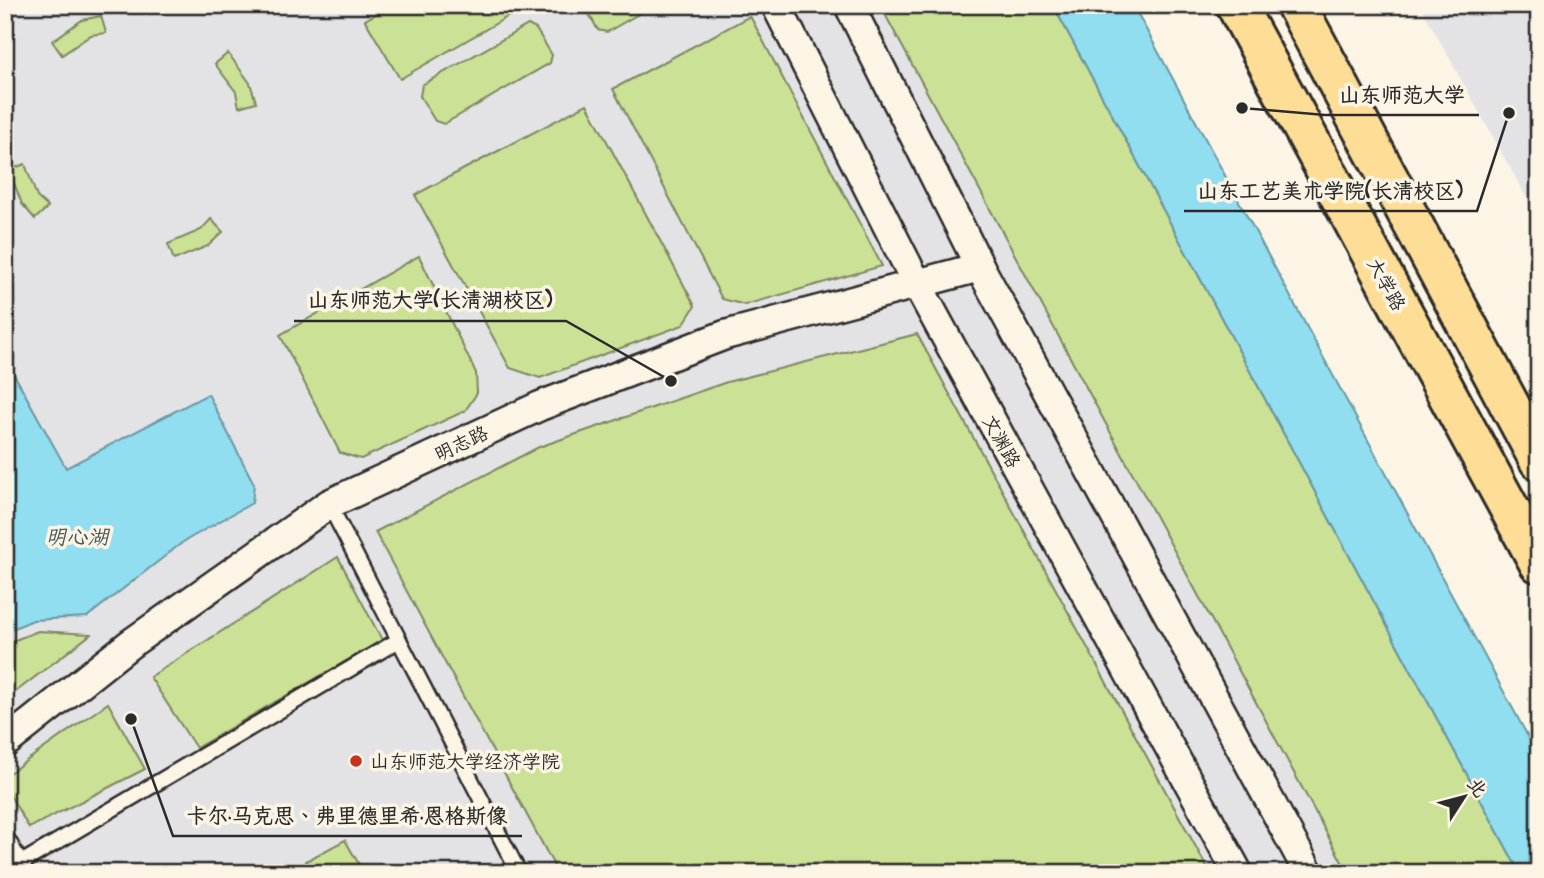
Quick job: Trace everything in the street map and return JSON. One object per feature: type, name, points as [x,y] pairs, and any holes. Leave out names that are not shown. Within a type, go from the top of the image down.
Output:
[{"type":"main road","name":"大学路","points":[[1236,5],[1539,563]]},
{"type":"main road","points":[[1296,5],[1539,460]]},
{"type":"street","name":"文渊路","points":[[776,5],[917,284],[1238,873]]},
{"type":"street","points":[[849,5],[980,267],[1309,873]]},
{"type":"street","name":"明志路","points":[[5,743],[130,644],[329,505],[540,406],[725,335],[980,267]]},
{"type":"lane","points":[[329,505],[519,873]]},
{"type":"lane","points":[[5,835],[19,869],[399,640]]},
{"type":"shaded area","points":[[5,5],[1133,5],[1539,757],[1539,873],[5,873]]},
{"type":"shaded area","points":[[1420,5],[1539,5],[1539,220]]},
{"type":"green space","points":[[392,5],[526,6],[400,79],[365,20]]},
{"type":"green space","points":[[584,5],[654,5],[607,32],[598,30]]},
{"type":"green space","points":[[880,5],[1053,5],[1520,873],[1348,873]]},
{"type":"green space","points":[[101,16],[106,33],[91,35],[62,55],[52,41],[82,20]]},
{"type":"green space","points":[[750,16],[882,266],[745,305],[722,299],[613,89]]},
{"type":"green space","points":[[528,25],[536,29],[552,55],[550,63],[444,124],[435,121],[420,96],[422,85]]},
{"type":"green space","points":[[228,53],[250,83],[256,102],[239,107],[236,92],[215,64]]},
{"type":"green space","points":[[587,104],[695,306],[683,325],[540,378],[510,368],[415,195]]},
{"type":"green space","points":[[25,164],[37,197],[48,207],[35,219],[22,204],[9,170]]},
{"type":"green space","points":[[211,219],[223,232],[208,246],[174,260],[168,244],[201,230]]},
{"type":"green space","points":[[419,256],[476,373],[477,393],[465,411],[361,459],[340,453],[280,335]]},
{"type":"green space","points":[[917,334],[1210,873],[558,873],[375,532],[539,447],[727,382]]},
{"type":"green space","points":[[338,557],[382,640],[196,748],[150,677]]},
{"type":"green space","points":[[38,631],[91,634],[5,700],[5,644]]},
{"type":"green space","points":[[108,703],[145,769],[29,828],[5,787],[5,776]]},
{"type":"green space","points":[[345,840],[364,873],[313,873],[306,861]]},
{"type":"water","points":[[1053,5],[1133,5],[1539,757],[1539,873],[1520,873]]},
{"type":"water","name":"明心湖","points":[[5,358],[66,468],[208,394],[254,484],[252,503],[183,542],[87,617],[33,620],[5,632]]},
{"type":"place","name":"山东师范大学","points":[[1242,108]]},
{"type":"place","name":"山东工艺美术学院(长清校区)","points":[[1509,113]]},
{"type":"place","name":"山东师范大学(长清湖校区)","points":[[671,381]]},
{"type":"place","name":"卡尔·马克思、弗里德里希·恩格斯像","points":[[131,719]]},
{"type":"place","name":"山东师范大学经济学院","points":[[356,761]]}]
